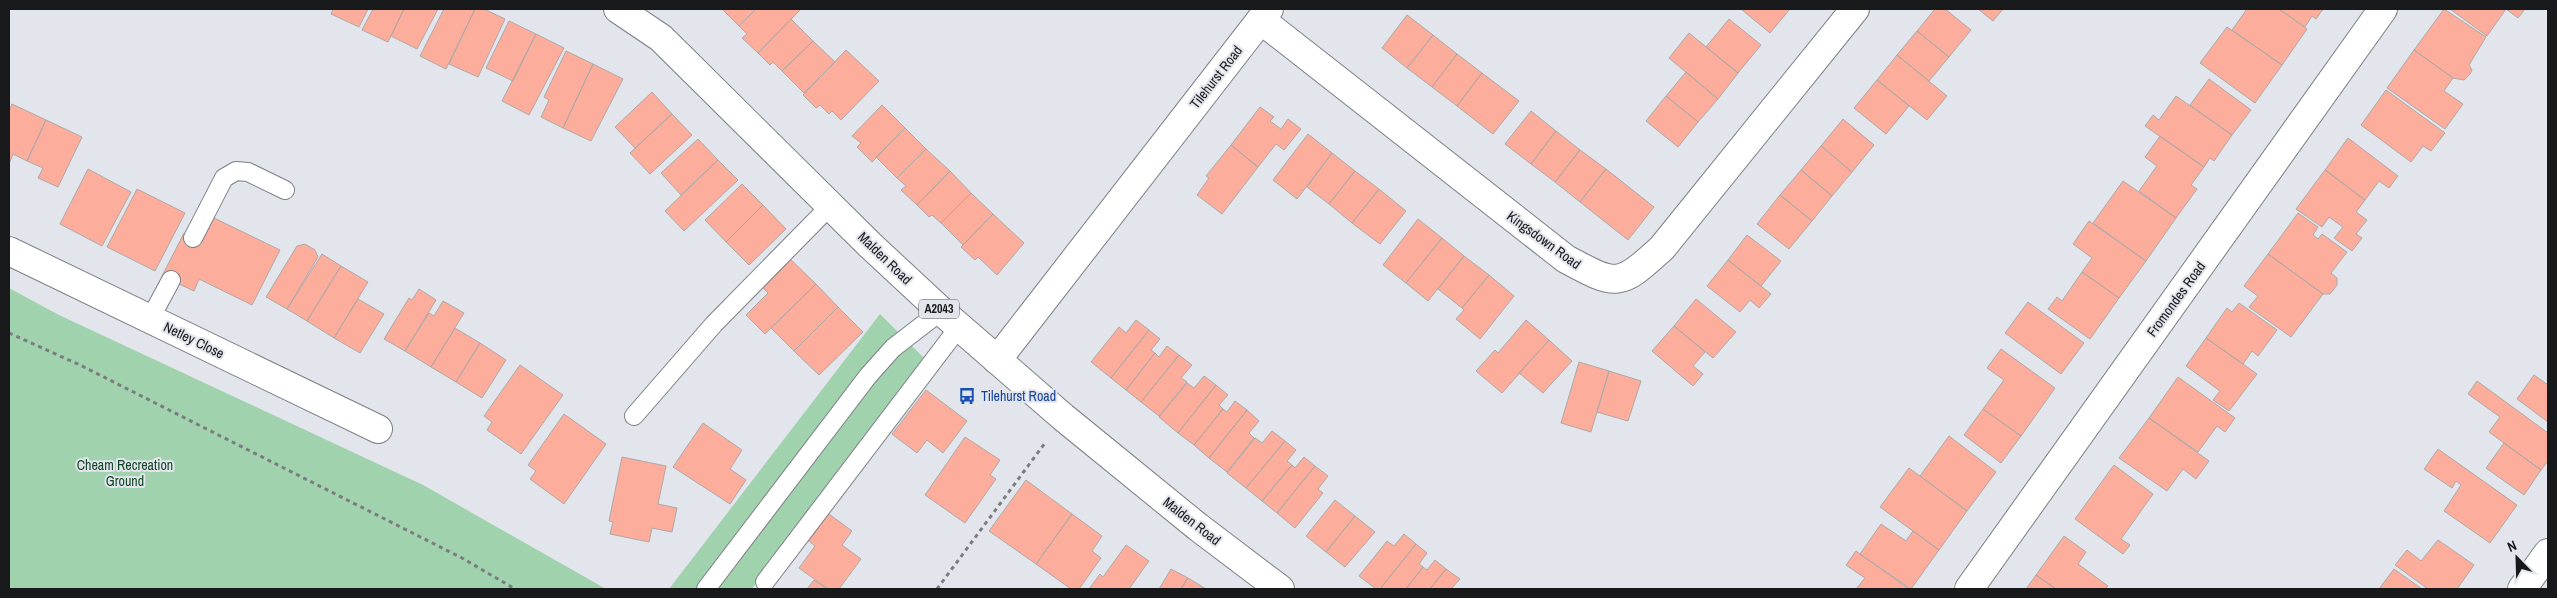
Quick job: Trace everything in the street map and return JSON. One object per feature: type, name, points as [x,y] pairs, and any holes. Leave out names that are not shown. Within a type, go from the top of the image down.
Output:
[{"type":"street","name":"Malden Road","points":[[618,9],[661,38],[950,319],[1063,417],[1198,527],[1280,589]]},
{"type":"street","name":"Kingsdown Road","points":[[1265,14],[1566,260],[1602,278],[1618,279],[1635,273],[1662,248],[1855,9]]},
{"type":"street","name":"Fromondes Road","points":[[1969,589],[2383,9]]},
{"type":"street","name":"Tilehurst Road","points":[[997,360],[1265,14]]},
{"type":"street","name":"Netley Close","points":[[9,251],[378,429]]},
{"type":"street","points":[[2522,589],[2548,553]]},
{"type":"lane","points":[[193,238],[224,178],[236,172],[248,172],[285,190]]},
{"type":"lane","points":[[634,416],[714,324],[831,205]]},
{"type":"lane","points":[[150,319],[171,280]]},
{"type":"lane","points":[[765,582],[950,319]]},
{"type":"lane","points":[[706,589],[868,376],[893,348],[950,319]]},
{"type":"path","points":[[9,333],[80,365],[436,545],[515,589]]},
{"type":"path","points":[[937,589],[1063,417]]},
{"type":"green space","name":"Cheam Recreation Ground","points":[[9,288],[59,315],[423,485],[606,589],[9,589]]},
{"type":"green space","points":[[880,314],[926,360],[812,505],[752,589],[669,589]]},
{"type":"building","points":[[333,9],[368,9],[359,27],[331,14]]},
{"type":"building","points":[[373,9],[404,9],[388,42],[362,30]]},
{"type":"building","points":[[404,9],[438,9],[417,49],[391,36]]},
{"type":"building","points":[[444,9],[475,9],[446,69],[420,56]]},
{"type":"building","points":[[475,9],[484,9],[505,19],[478,77],[449,64]]},
{"type":"building","points":[[722,9],[756,9],[739,26]]},
{"type":"building","points":[[756,9],[801,9],[758,53],[742,38],[747,34],[739,26]]},
{"type":"building","points":[[1741,9],[1790,9],[1770,33]]},
{"type":"building","points":[[1935,9],[1945,9],[1971,30],[1949,57],[1917,31]]},
{"type":"building","points":[[1978,9],[2003,9],[1993,21]]},
{"type":"building","points":[[2247,9],[2279,9],[2307,29],[2282,65],[2232,30]]},
{"type":"building","points":[[2279,9],[2323,9],[2316,19],[2312,16],[2305,27]]},
{"type":"building","points":[[2444,9],[2486,37],[2469,65],[2472,70],[2470,74],[2464,80],[2453,78],[2414,50]]},
{"type":"building","points":[[2450,9],[2506,9],[2487,36]]},
{"type":"building","points":[[2506,9],[2525,9],[2518,18]]},
{"type":"building","points":[[1407,15],[1433,35],[1407,68],[1382,48]]},
{"type":"building","points":[[791,19],[813,41],[782,71],[773,62],[770,65],[758,53]]},
{"type":"building","points":[[1729,19],[1761,45],[1738,73],[1706,47]]},
{"type":"building","points":[[509,21],[536,34],[513,81],[486,68]]},
{"type":"building","points":[[2227,27],[2282,65],[2255,103],[2200,63]]},
{"type":"building","points":[[1917,31],[1949,57],[1929,81],[1897,55]]},
{"type":"building","points":[[1689,33],[1738,73],[1718,99],[1669,58]]},
{"type":"building","points":[[536,34],[564,48],[529,115],[502,101]]},
{"type":"building","points":[[1433,35],[1457,54],[1432,87],[1407,68]]},
{"type":"building","points":[[813,41],[835,62],[804,93],[782,71]]},
{"type":"building","points":[[846,50],[879,81],[841,120],[832,111],[829,114],[820,105],[816,108],[803,95]]},
{"type":"building","points":[[2414,50],[2453,78],[2444,91],[2463,104],[2445,129],[2387,88]]},
{"type":"building","points":[[566,51],[593,64],[563,128],[541,117],[549,100],[544,97]]},
{"type":"building","points":[[1457,54],[1482,73],[1457,106],[1432,87]]},
{"type":"building","points":[[1897,55],[1947,96],[1927,120],[1877,80]]},
{"type":"building","points":[[593,64],[623,79],[591,141],[563,128]]},
{"type":"building","points":[[1686,72],[1718,99],[1698,122],[1666,96]]},
{"type":"building","points":[[1482,73],[1519,101],[1493,134],[1457,106]]},
{"type":"building","points":[[2209,79],[2251,110],[2232,135],[2190,105]]},
{"type":"building","points":[[1877,80],[1909,106],[1886,134],[1854,108]]},
{"type":"building","points":[[2386,90],[2445,133],[2431,151],[2423,146],[2411,162],[2361,125]]},
{"type":"building","points":[[652,92],[672,114],[635,148],[615,127]]},
{"type":"building","points":[[1666,96],[1698,122],[1678,147],[1646,121]]},
{"type":"building","points":[[2176,96],[2232,135],[2214,161],[2210,158],[2204,167],[2145,126],[2153,115],[2159,120]]},
{"type":"building","points":[[12,104],[46,120],[27,161],[13,154],[9,164],[9,110]]},
{"type":"building","points":[[882,105],[905,128],[872,162],[857,147],[861,143],[852,136]]},
{"type":"building","points":[[1260,107],[1274,117],[1270,121],[1281,129],[1288,119],[1301,129],[1284,150],[1276,144],[1258,167],[1231,145]]},
{"type":"building","points":[[1531,111],[1556,131],[1531,164],[1505,144]]},
{"type":"building","points":[[672,114],[692,135],[650,174],[630,153]]},
{"type":"building","points":[[1843,119],[1874,145],[1852,172],[1821,146]]},
{"type":"building","points":[[46,120],[82,137],[58,187],[38,178],[43,168],[27,161]]},
{"type":"building","points":[[905,128],[926,149],[897,178],[876,157]]},
{"type":"building","points":[[1556,131],[1580,150],[1555,182],[1531,164]]},
{"type":"building","points":[[1308,134],[1332,153],[1297,199],[1273,180]]},
{"type":"building","points":[[2160,136],[2204,167],[2191,185],[2197,189],[2176,218],[2139,191],[2157,166],[2145,157]]},
{"type":"building","points":[[2348,138],[2398,176],[2389,188],[2379,181],[2365,200],[2325,170]]},
{"type":"building","points":[[698,139],[718,160],[681,195],[661,173]]},
{"type":"building","points":[[1231,145],[1258,167],[1222,214],[1197,195],[1209,178],[1206,176]]},
{"type":"building","points":[[1821,146],[1852,172],[1832,196],[1801,170]]},
{"type":"building","points":[[926,149],[950,171],[917,205],[901,190],[906,186],[897,178]]},
{"type":"building","points":[[1580,150],[1606,169],[1580,202],[1555,182]]},
{"type":"building","points":[[1332,153],[1355,171],[1329,204],[1307,187]]},
{"type":"building","points":[[718,160],[738,180],[684,231],[665,211]]},
{"type":"building","points":[[88,169],[131,192],[102,246],[60,224]]},
{"type":"building","points":[[1606,169],[1654,207],[1628,240],[1580,202]]},
{"type":"building","points":[[1801,170],[1832,196],[1812,221],[1780,195]]},
{"type":"building","points":[[2325,170],[2365,200],[2356,212],[2367,220],[2356,234],[2362,238],[2352,251],[2334,238],[2343,227],[2329,217],[2322,227],[2296,209]]},
{"type":"building","points":[[950,171],[971,193],[941,223],[932,215],[929,217],[917,205]]},
{"type":"building","points":[[1355,171],[1379,189],[1352,223],[1329,204]]},
{"type":"building","points":[[2123,181],[2176,218],[2146,261],[2093,223]]},
{"type":"building","points":[[742,184],[763,205],[726,242],[705,220]]},
{"type":"building","points":[[137,189],[185,213],[155,271],[107,247]]},
{"type":"building","points":[[1379,189],[1406,211],[1380,244],[1352,223]]},
{"type":"building","points":[[971,193],[993,214],[963,245],[941,223]]},
{"type":"building","points":[[1780,195],[1812,221],[1789,249],[1757,224]]},
{"type":"building","points":[[763,205],[786,229],[749,265],[726,242]]},
{"type":"building","points":[[2298,213],[2318,227],[2313,235],[2318,239],[2322,234],[2347,252],[2331,273],[2337,278],[2337,285],[2330,294],[2323,294],[2268,254]]},
{"type":"building","points":[[993,214],[1024,243],[997,275],[978,257],[975,260],[961,247]]},
{"type":"building","points":[[214,218],[280,250],[252,305],[199,279],[194,291],[162,276],[184,233],[202,242]]},
{"type":"building","points":[[1418,219],[1442,238],[1406,283],[1383,265]]},
{"type":"building","points":[[2089,221],[2146,261],[2119,298],[2082,272],[2092,258],[2073,244]]},
{"type":"building","points":[[1747,235],[1781,261],[1761,286],[1728,260]]},
{"type":"building","points":[[1442,238],[1464,256],[1428,301],[1406,283]]},
{"type":"building","points":[[305,244],[315,250],[318,257],[287,309],[266,297],[297,246]]},
{"type":"building","points":[[322,254],[341,266],[307,321],[287,309]]},
{"type":"building","points":[[2268,254],[2323,294],[2291,337],[2249,307],[2258,296],[2244,286]]},
{"type":"building","points":[[1464,256],[1489,275],[1462,308],[1438,289]]},
{"type":"building","points":[[789,258],[816,284],[765,334],[746,315],[768,293],[761,286]]},
{"type":"building","points":[[1728,260],[1771,294],[1759,308],[1750,300],[1740,312],[1707,286]]},
{"type":"building","points":[[341,266],[368,282],[334,338],[307,321]]},
{"type":"building","points":[[2082,272],[2119,298],[2090,339],[2048,309],[2057,297],[2062,301]]},
{"type":"building","points":[[1489,275],[1514,296],[1480,339],[1456,319],[1464,310],[1462,308]]},
{"type":"building","points":[[816,284],[838,307],[794,351],[771,328]]},
{"type":"building","points":[[419,289],[436,300],[405,351],[384,339],[409,298],[412,300]]},
{"type":"building","points":[[358,299],[384,314],[360,353],[334,338]]},
{"type":"building","points":[[1696,299],[1736,332],[1713,358],[1674,326]]},
{"type":"building","points":[[443,301],[464,313],[431,367],[405,351],[429,313],[434,316]]},
{"type":"building","points":[[2028,302],[2084,343],[2061,374],[2005,333]]},
{"type":"building","points":[[2239,303],[2277,330],[2258,356],[2252,351],[2243,364],[2206,338],[2227,308],[2232,312]]},
{"type":"building","points":[[838,307],[863,332],[819,375],[794,351]]},
{"type":"building","points":[[1136,320],[1149,330],[1111,378],[1091,362],[1119,327],[1126,333]]},
{"type":"building","points":[[1526,320],[1549,340],[1502,393],[1476,371],[1495,350],[1498,353]]},
{"type":"building","points":[[1674,326],[1705,352],[1693,366],[1703,374],[1693,386],[1652,351]]},
{"type":"building","points":[[455,328],[480,343],[456,382],[431,367]]},
{"type":"building","points":[[1149,330],[1160,339],[1151,350],[1155,353],[1126,390],[1111,378]]},
{"type":"building","points":[[2206,338],[2257,374],[2229,411],[2213,400],[2220,391],[2186,366]]},
{"type":"building","points":[[1549,340],[1572,361],[1543,393],[1519,373]]},
{"type":"building","points":[[480,343],[506,360],[482,398],[456,382]]},
{"type":"building","points":[[1167,346],[1179,355],[1141,402],[1126,390],[1155,353],[1159,357]]},
{"type":"building","points":[[2001,349],[2055,388],[2021,436],[1983,409],[2004,380],[1987,368]]},
{"type":"building","points":[[1179,355],[1192,365],[1181,378],[1187,382],[1159,416],[1141,402]]},
{"type":"building","points":[[1579,362],[1609,371],[1591,432],[1561,423]]},
{"type":"building","points":[[520,365],[563,395],[521,454],[487,430],[492,422],[484,416]]},
{"type":"building","points":[[1609,371],[1641,381],[1628,421],[1597,412]]},
{"type":"building","points":[[2534,375],[2548,385],[2548,422],[2517,399]]},
{"type":"building","points":[[1204,376],[1216,385],[1178,433],[1159,417],[1187,383],[1194,388]]},
{"type":"building","points":[[2178,377],[2235,418],[2225,432],[2217,426],[2198,452],[2149,418]]},
{"type":"building","points":[[2477,381],[2548,433],[2548,461],[2541,470],[2489,432],[2500,417],[2468,394]]},
{"type":"building","points":[[1216,385],[1228,395],[1219,405],[1223,409],[1194,445],[1178,433]]},
{"type":"building","points":[[926,390],[967,421],[943,453],[927,440],[917,453],[892,434]]},
{"type":"building","points":[[1235,401],[1247,410],[1209,458],[1194,445],[1223,409],[1227,412]]},
{"type":"building","points":[[1983,409],[2021,436],[2001,463],[1964,435]]},
{"type":"building","points":[[1247,410],[1259,421],[1249,433],[1254,438],[1227,472],[1209,458]]},
{"type":"building","points":[[564,414],[606,444],[564,504],[530,479],[536,471],[528,465]]},
{"type":"building","points":[[2149,418],[2209,461],[2196,479],[2183,469],[2167,491],[2119,458]]},
{"type":"building","points":[[703,423],[742,450],[730,469],[746,480],[730,504],[673,467]]},
{"type":"building","points":[[1272,431],[1285,441],[1246,488],[1227,473],[1255,438],[1262,443]]},
{"type":"building","points":[[1949,436],[1996,472],[1967,511],[1920,476]]},
{"type":"building","points":[[965,437],[1000,460],[990,475],[996,479],[965,523],[925,495]]},
{"type":"building","points":[[1285,441],[1296,450],[1287,461],[1292,465],[1262,501],[1246,488]]},
{"type":"building","points":[[2504,443],[2541,470],[2524,495],[2486,468]]},
{"type":"building","points":[[2438,449],[2517,505],[2490,543],[2444,511],[2461,485],[2456,481],[2452,488],[2424,469]]},
{"type":"building","points":[[622,457],[666,466],[658,504],[677,508],[672,532],[652,528],[649,542],[610,534],[613,522],[609,521]]},
{"type":"building","points":[[1304,457],[1315,466],[1277,513],[1262,501],[1292,465],[1295,468]]},
{"type":"building","points":[[2114,465],[2153,494],[2121,539],[2130,545],[2123,554],[2075,519]]},
{"type":"building","points":[[1315,466],[1328,476],[1318,489],[1323,493],[1295,528],[1277,513]]},
{"type":"building","points":[[1909,468],[1967,511],[1939,550],[1880,507]]},
{"type":"building","points":[[1026,480],[1072,514],[1036,564],[989,531]]},
{"type":"building","points":[[1335,500],[1355,516],[1326,552],[1306,536]]},
{"type":"building","points":[[825,511],[852,531],[842,545],[861,559],[839,589],[828,589],[799,568],[815,546],[805,538]]},
{"type":"building","points":[[1072,514],[1102,536],[1092,551],[1101,558],[1079,589],[1071,589],[1036,564]]},
{"type":"building","points":[[1355,516],[1375,532],[1345,567],[1326,552]]},
{"type":"building","points":[[1881,524],[1906,541],[1913,531],[1939,550],[1911,589],[1860,554]]},
{"type":"building","points":[[1404,534],[1416,544],[1380,589],[1376,589],[1359,576],[1387,541],[1394,546]]},
{"type":"building","points":[[2064,536],[2086,552],[2078,564],[2108,586],[2105,589],[2056,589],[2036,575]]},
{"type":"building","points":[[2438,540],[2474,565],[2457,589],[2428,589],[2395,565],[2407,550],[2421,561]]},
{"type":"building","points":[[1416,544],[1427,553],[1419,564],[1423,567],[1406,589],[1380,589]]},
{"type":"building","points":[[1126,545],[1149,561],[1129,589],[1089,589],[1100,574],[1103,577]]},
{"type":"building","points":[[1856,551],[1909,589],[1856,589],[1865,578],[1846,565]]},
{"type":"building","points":[[1435,560],[1446,569],[1430,589],[1406,589],[1423,567],[1427,570]]},
{"type":"building","points":[[1171,569],[1188,578],[1181,589],[1159,589]]},
{"type":"building","points":[[1446,569],[1460,579],[1451,589],[1430,589]]},
{"type":"building","points":[[2394,569],[2422,589],[2379,589]]},
{"type":"building","points":[[2036,575],[2056,589],[2026,589]]},
{"type":"building","points":[[1188,578],[1206,589],[1181,589]]},
{"type":"building","points":[[814,580],[828,589],[807,589]]},
{"type":"place","name":"Tilehurst Road","points":[[967,396]]}]
